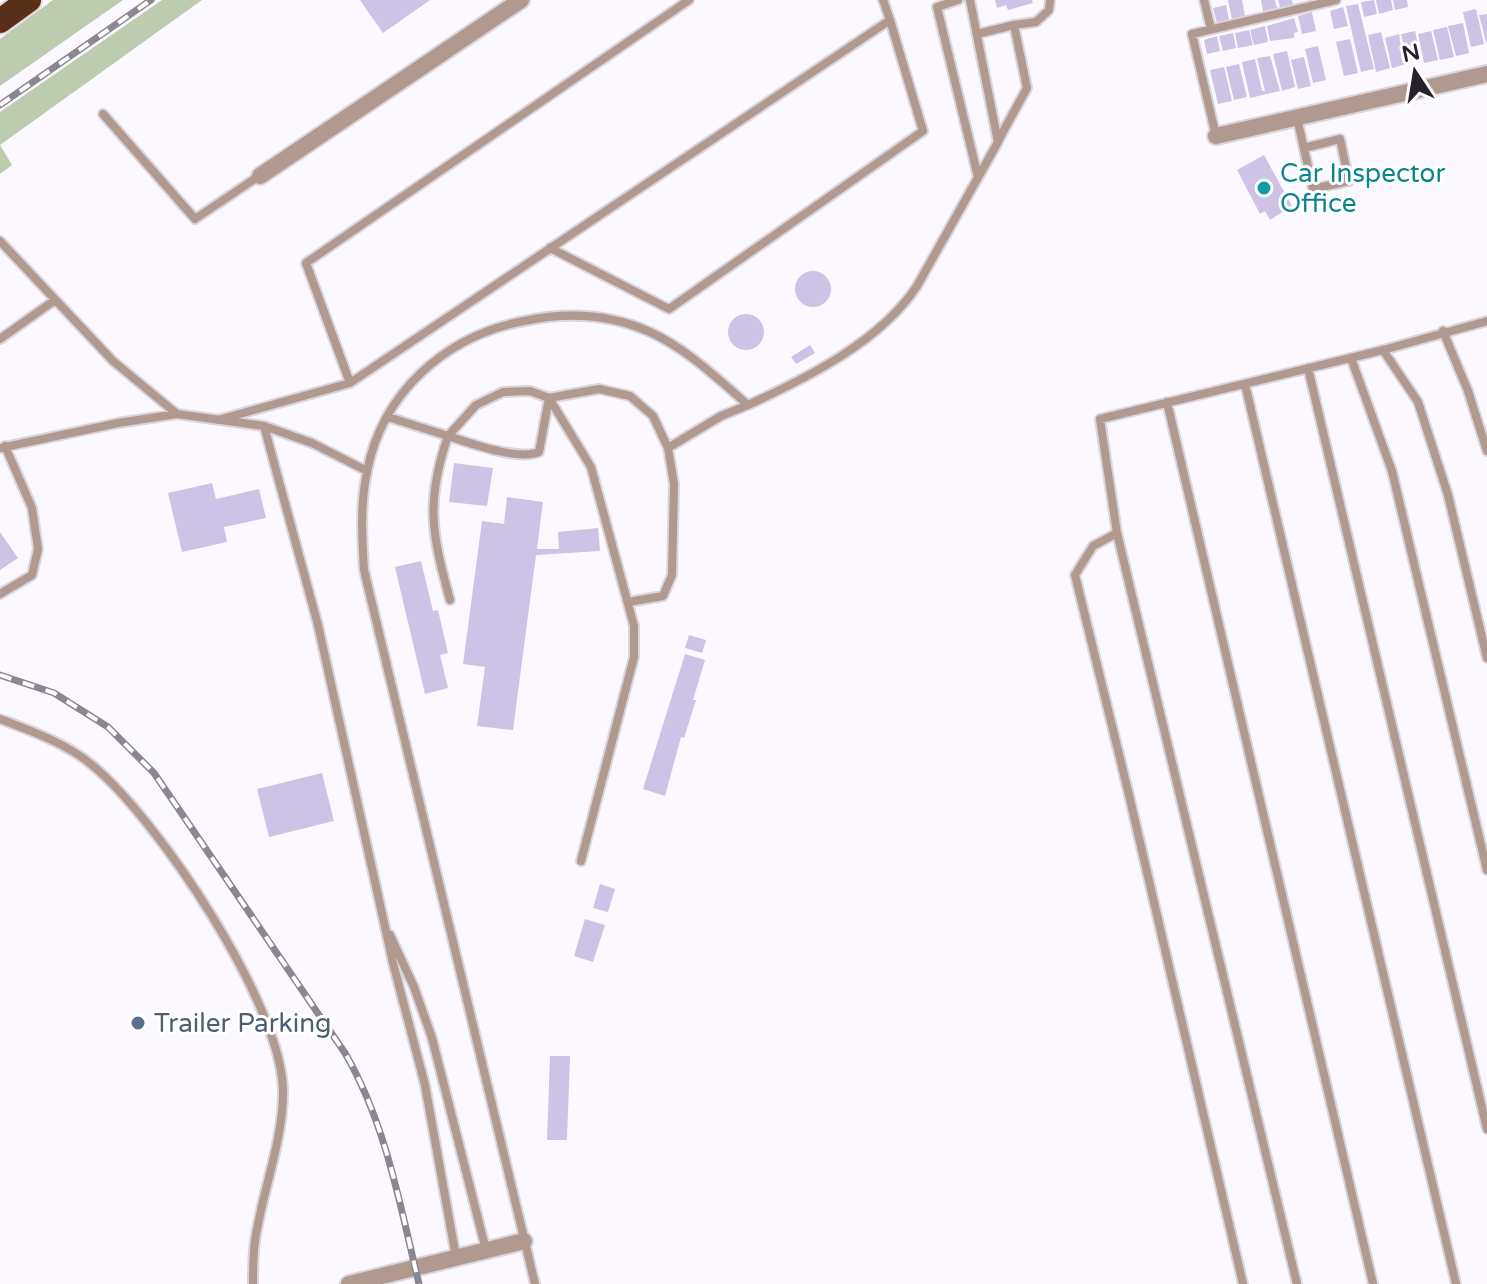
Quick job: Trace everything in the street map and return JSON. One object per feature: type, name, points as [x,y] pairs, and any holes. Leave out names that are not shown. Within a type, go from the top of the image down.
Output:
[{"type":"highway","points":[[0,21],[29,0]]},
{"type":"street","points":[[260,176],[521,0]]},
{"type":"street","points":[[1216,136],[1487,74]]},
{"type":"street","points":[[349,1284],[378,1281],[524,1241]]},
{"type":"lane","points":[[350,383],[306,263],[689,0]]},
{"type":"lane","points":[[550,248],[669,309],[923,131],[883,0]]},
{"type":"lane","points":[[958,0],[937,7],[978,178]]},
{"type":"lane","points":[[970,0],[998,142]]},
{"type":"lane","points":[[977,34],[1036,22],[1049,10],[1050,0]]},
{"type":"lane","points":[[1204,0],[1211,29]]},
{"type":"lane","points":[[1216,136],[1192,34],[1336,0]]},
{"type":"lane","points":[[218,420],[350,383],[890,20]]},
{"type":"lane","points":[[668,448],[721,416],[818,368],[874,334],[902,309],[1027,88],[1014,25]]},
{"type":"lane","points":[[103,114],[195,219],[260,176]]},
{"type":"lane","points":[[1297,118],[1313,189],[1349,181],[1340,139],[1304,148]]},
{"type":"lane","points":[[0,241],[113,361],[177,414]]},
{"type":"lane","points":[[0,339],[55,300]]},
{"type":"lane","points":[[535,1284],[364,570],[362,537],[367,471],[388,417],[424,369],[442,353],[463,341],[514,323],[569,315],[622,322],[649,332],[697,362],[748,405]]},
{"type":"lane","points":[[1297,1284],[1117,533],[1100,419],[1383,350],[1487,321]]},
{"type":"lane","points":[[1443,331],[1468,391],[1487,451]]},
{"type":"lane","points":[[1383,350],[1418,402],[1448,495],[1487,658]]},
{"type":"lane","points":[[1351,358],[1392,471],[1487,870]]},
{"type":"lane","points":[[1308,368],[1487,1129]]},
{"type":"lane","points":[[1245,384],[1456,1284]]},
{"type":"lane","points":[[450,600],[436,547],[432,505],[435,478],[448,436],[476,405],[503,392],[530,391],[549,398],[599,389],[630,396],[653,416],[668,448],[674,484],[672,575],[663,596],[628,602]]},
{"type":"lane","points":[[388,417],[494,449],[531,455],[539,452],[549,398]]},
{"type":"lane","points":[[549,398],[591,467],[634,626],[634,657],[581,861]]},
{"type":"lane","points":[[1167,402],[1373,1284]]},
{"type":"lane","points":[[0,594],[32,575],[38,549],[32,508],[2,447],[177,414],[264,426],[312,443],[367,471]]},
{"type":"lane","points":[[264,426],[318,625],[384,924],[425,1085],[456,1258]]},
{"type":"lane","points":[[1117,533],[1093,546],[1075,575],[1243,1284]]},
{"type":"lane","points":[[0,719],[42,735],[89,762],[141,813],[198,894],[271,1030],[280,1061],[283,1091],[281,1119],[255,1242],[253,1284]]},
{"type":"lane","points":[[384,924],[403,958],[432,1038],[486,1250]]},
{"type":"green space","points":[[53,0],[123,0],[0,86],[0,39]]},
{"type":"green space","points":[[162,0],[202,0],[0,145],[0,112]]},
{"type":"green space","points":[[0,145],[12,165],[0,174]]},
{"type":"building","points":[[360,0],[430,0],[383,33]]},
{"type":"building","points":[[995,0],[1032,0],[1033,3],[1008,10],[1006,5],[997,8]]},
{"type":"building","points":[[1228,0],[1242,0],[1245,16],[1232,19]]},
{"type":"building","points":[[1261,0],[1275,0],[1277,8],[1263,11]]},
{"type":"building","points":[[1278,0],[1292,0],[1293,5],[1280,8]]},
{"type":"building","points":[[1374,0],[1377,14],[1364,17],[1361,2]]},
{"type":"building","points":[[1376,0],[1391,0],[1393,10],[1379,14]]},
{"type":"building","points":[[1393,0],[1407,0],[1408,7],[1395,10]]},
{"type":"building","points":[[1358,4],[1374,69],[1361,72],[1346,6]]},
{"type":"building","points":[[1226,5],[1229,20],[1217,23],[1213,8]]},
{"type":"building","points":[[1343,7],[1348,26],[1334,29],[1330,11]]},
{"type":"building","points":[[1476,9],[1484,44],[1471,47],[1463,12]]},
{"type":"building","points":[[1312,12],[1316,31],[1302,34],[1298,16]]},
{"type":"building","points":[[1487,14],[1487,42],[1486,42],[1479,15]]},
{"type":"building","points":[[1294,18],[1298,32],[1294,33],[1294,38],[1270,41],[1267,26]]},
{"type":"building","points":[[1463,23],[1469,53],[1456,56],[1448,26]]},
{"type":"building","points":[[1265,26],[1268,42],[1254,45],[1250,30]]},
{"type":"building","points":[[1447,27],[1454,57],[1440,60],[1433,30]]},
{"type":"building","points":[[1249,30],[1253,45],[1238,48],[1235,33]]},
{"type":"building","points":[[1415,31],[1421,58],[1408,64],[1401,34]]},
{"type":"building","points":[[1431,31],[1438,60],[1424,63],[1418,34]]},
{"type":"building","points":[[1381,32],[1390,68],[1376,72],[1368,35]]},
{"type":"building","points":[[1233,33],[1236,48],[1223,51],[1219,36]]},
{"type":"building","points":[[1399,34],[1406,64],[1392,68],[1385,38]]},
{"type":"building","points":[[1217,36],[1220,51],[1207,54],[1204,40]]},
{"type":"building","points":[[1350,39],[1358,73],[1344,76],[1336,42]]},
{"type":"building","points":[[1318,46],[1326,80],[1313,83],[1305,49]]},
{"type":"building","points":[[1287,51],[1295,87],[1282,91],[1273,54]]},
{"type":"building","points":[[1270,56],[1280,91],[1250,98],[1242,62],[1255,59],[1262,91],[1265,91],[1257,58]]},
{"type":"building","points":[[1304,57],[1311,86],[1298,89],[1291,60]]},
{"type":"building","points":[[1239,64],[1247,97],[1234,100],[1226,67]]},
{"type":"building","points":[[1224,67],[1232,101],[1218,104],[1210,70]]},
{"type":"building","name":"Car Inspector Office","points":[[1264,155],[1292,206],[1270,220],[1265,211],[1260,214],[1237,170]]},
{"type":"building","points":[[813,271],[826,276],[831,289],[826,302],[813,307],[800,302],[795,289],[800,276]]},
{"type":"building","points":[[746,314],[759,319],[764,332],[759,345],[746,350],[733,345],[728,332],[733,319]]},
{"type":"building","points":[[810,345],[815,353],[796,364],[791,357]]},
{"type":"building","points":[[454,463],[493,468],[487,506],[449,502]]},
{"type":"building","points":[[212,483],[216,499],[259,489],[266,518],[224,527],[227,542],[182,552],[168,493]]},
{"type":"building","points":[[507,497],[543,502],[537,549],[559,549],[558,532],[598,528],[600,551],[536,555],[513,730],[477,726],[485,667],[463,664],[482,521],[504,524]]},
{"type":"building","points":[[0,532],[18,558],[0,570]]},
{"type":"building","points":[[421,561],[433,611],[438,610],[448,653],[440,655],[448,688],[425,694],[395,567]]},
{"type":"building","points":[[689,635],[706,640],[702,653],[685,648]]},
{"type":"building","points":[[685,654],[705,660],[693,700],[696,700],[684,738],[681,737],[665,796],[643,789]]},
{"type":"building","points":[[322,773],[334,821],[269,837],[257,789]]},
{"type":"building","points":[[600,884],[615,889],[608,912],[593,908]]},
{"type":"building","points":[[585,919],[605,925],[593,962],[574,956]]},
{"type":"building","points":[[550,1056],[570,1056],[567,1140],[547,1140]]},
{"type":"railway","points":[[0,105],[151,0]]},
{"type":"railway","points":[[0,675],[54,693],[108,727],[154,773],[345,1053],[381,1136],[419,1284]]},
{"type":"place","name":"Car Inspector Office","points":[[1264,188]]},
{"type":"place","name":"Trailer Parking","points":[[138,1023]]}]
